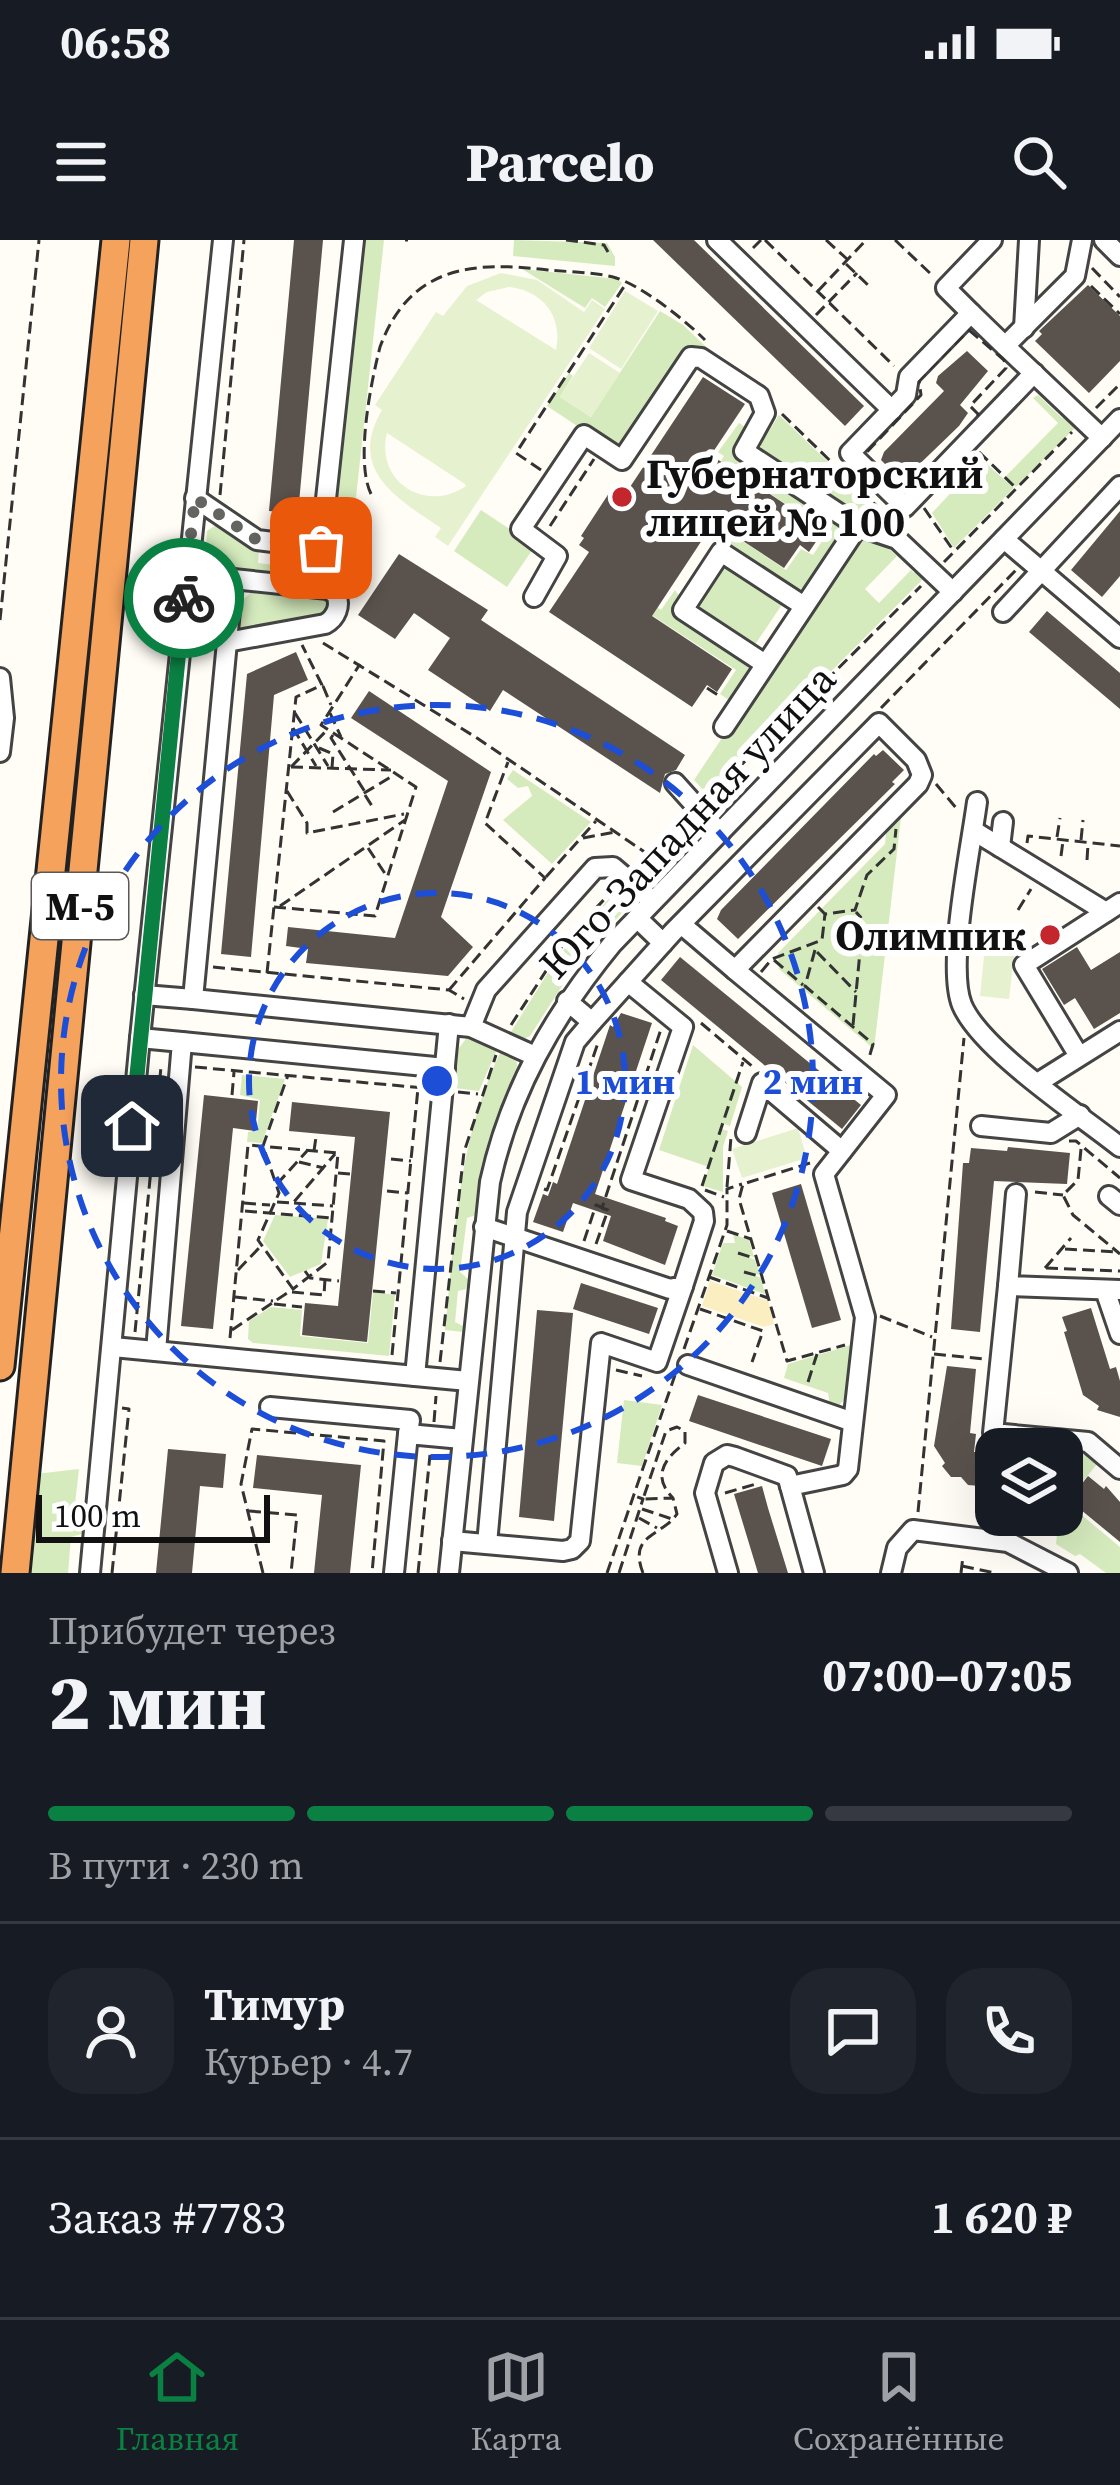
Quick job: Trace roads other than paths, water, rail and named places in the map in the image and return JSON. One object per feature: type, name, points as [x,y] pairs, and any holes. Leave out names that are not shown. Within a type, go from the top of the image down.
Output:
[{"type":"highway","name":"М-5","points":[[0,1366],[116,240]]},
{"type":"highway","name":"М-5","points":[[15,1573],[144,240]]},
{"type":"street","points":[[90,1573],[144,995],[223,240]]},
{"type":"street","points":[[318,573],[354,240]]},
{"type":"street","points":[[717,240],[892,410]]},
{"type":"street","points":[[992,240],[946,288],[1102,438]]},
{"type":"street","points":[[1024,328],[1029,240]]},
{"type":"street","points":[[1005,346],[1075,276],[1082,240]]},
{"type":"street","points":[[1104,240],[1120,256]]},
{"type":"street","points":[[971,313],[909,380],[906,395],[850,453],[905,507],[1034,374]]},
{"type":"street","points":[[533,597],[557,556],[521,529],[584,435],[622,460],[691,357],[701,358],[765,405],[763,421],[744,451],[858,526],[897,539],[953,592]]},
{"type":"street","name":"Юго-Западная улица","points":[[449,1573],[484,1227],[500,1139],[535,1056],[567,1001],[637,918],[1120,419]]},
{"type":"street","points":[[1003,612],[1120,486]]},
{"type":"street","points":[[195,498],[257,540],[321,548]]},
{"type":"street","points":[[724,728],[858,526]]},
{"type":"street","points":[[1004,539],[1118,632]]},
{"type":"street","points":[[765,664],[683,610],[721,552],[804,606]]},
{"type":"street","points":[[187,575],[330,590],[338,596],[334,618],[325,624],[227,642]]},
{"type":"street","points":[[193,999],[233,579]]},
{"type":"street","points":[[0,678],[4,704],[0,752]]},
{"type":"street","points":[[487,1544],[518,1212],[575,1042],[597,1026],[663,943],[879,723],[921,767],[918,784],[807,896],[743,976]]},
{"type":"street","points":[[675,783],[720,832]]},
{"type":"street","points":[[1113,908],[1000,848],[975,816],[957,985],[970,1019],[985,1038],[1120,1147]]},
{"type":"street","points":[[1000,848],[1003,822]]},
{"type":"street","points":[[474,1017],[486,990],[595,868],[613,867],[653,901]]},
{"type":"street","points":[[1079,1056],[1024,965],[1113,908]]},
{"type":"street","points":[[637,918],[663,943]]},
{"type":"street","points":[[681,924],[886,1095],[824,1174],[865,1317],[848,1469],[843,1475],[789,1481],[727,1455],[719,1457],[704,1485],[728,1573]]},
{"type":"street","points":[[452,1541],[572,1549],[583,1534],[601,1343],[657,1362],[704,1221],[703,1212],[689,1199],[631,1180],[683,1028],[628,982]]},
{"type":"street","points":[[144,995],[448,1024],[474,1017],[535,1056]]},
{"type":"street","points":[[567,1001],[597,1026]]},
{"type":"street","points":[[415,1376],[448,1024]]},
{"type":"street","points":[[1039,1082],[1120,1031]]},
{"type":"street","points":[[140,1038],[445,1068]]},
{"type":"street","points":[[156,1345],[182,1042]]},
{"type":"street","points":[[739,1132],[762,1083],[842,1151]]},
{"type":"street","points":[[981,1126],[1051,1133],[1080,1115]]},
{"type":"street","points":[[1016,1194],[993,1433],[1088,1442],[1120,1468]]},
{"type":"street","points":[[484,1227],[670,1289],[682,1286]]},
{"type":"street","points":[[1008,1286],[1113,1290],[1120,1334]]},
{"type":"street","points":[[113,1347],[156,1345],[228,1358],[468,1381]]},
{"type":"street","points":[[688,1364],[853,1422]]},
{"type":"street","points":[[270,1407],[410,1420],[394,1573]]},
{"type":"street","points":[[408,1434],[462,1439]]},
{"type":"street","points":[[789,1481],[814,1573]]},
{"type":"street","points":[[540,1549],[542,1526]]},
{"type":"street","points":[[892,1573],[897,1548],[913,1530],[1008,1542],[1067,1573]]},
{"type":"place","name":"Губернаторский лицей № 100","points":[[622,497]]},
{"type":"place","name":"Олимпик","points":[[1050,935]]}]
